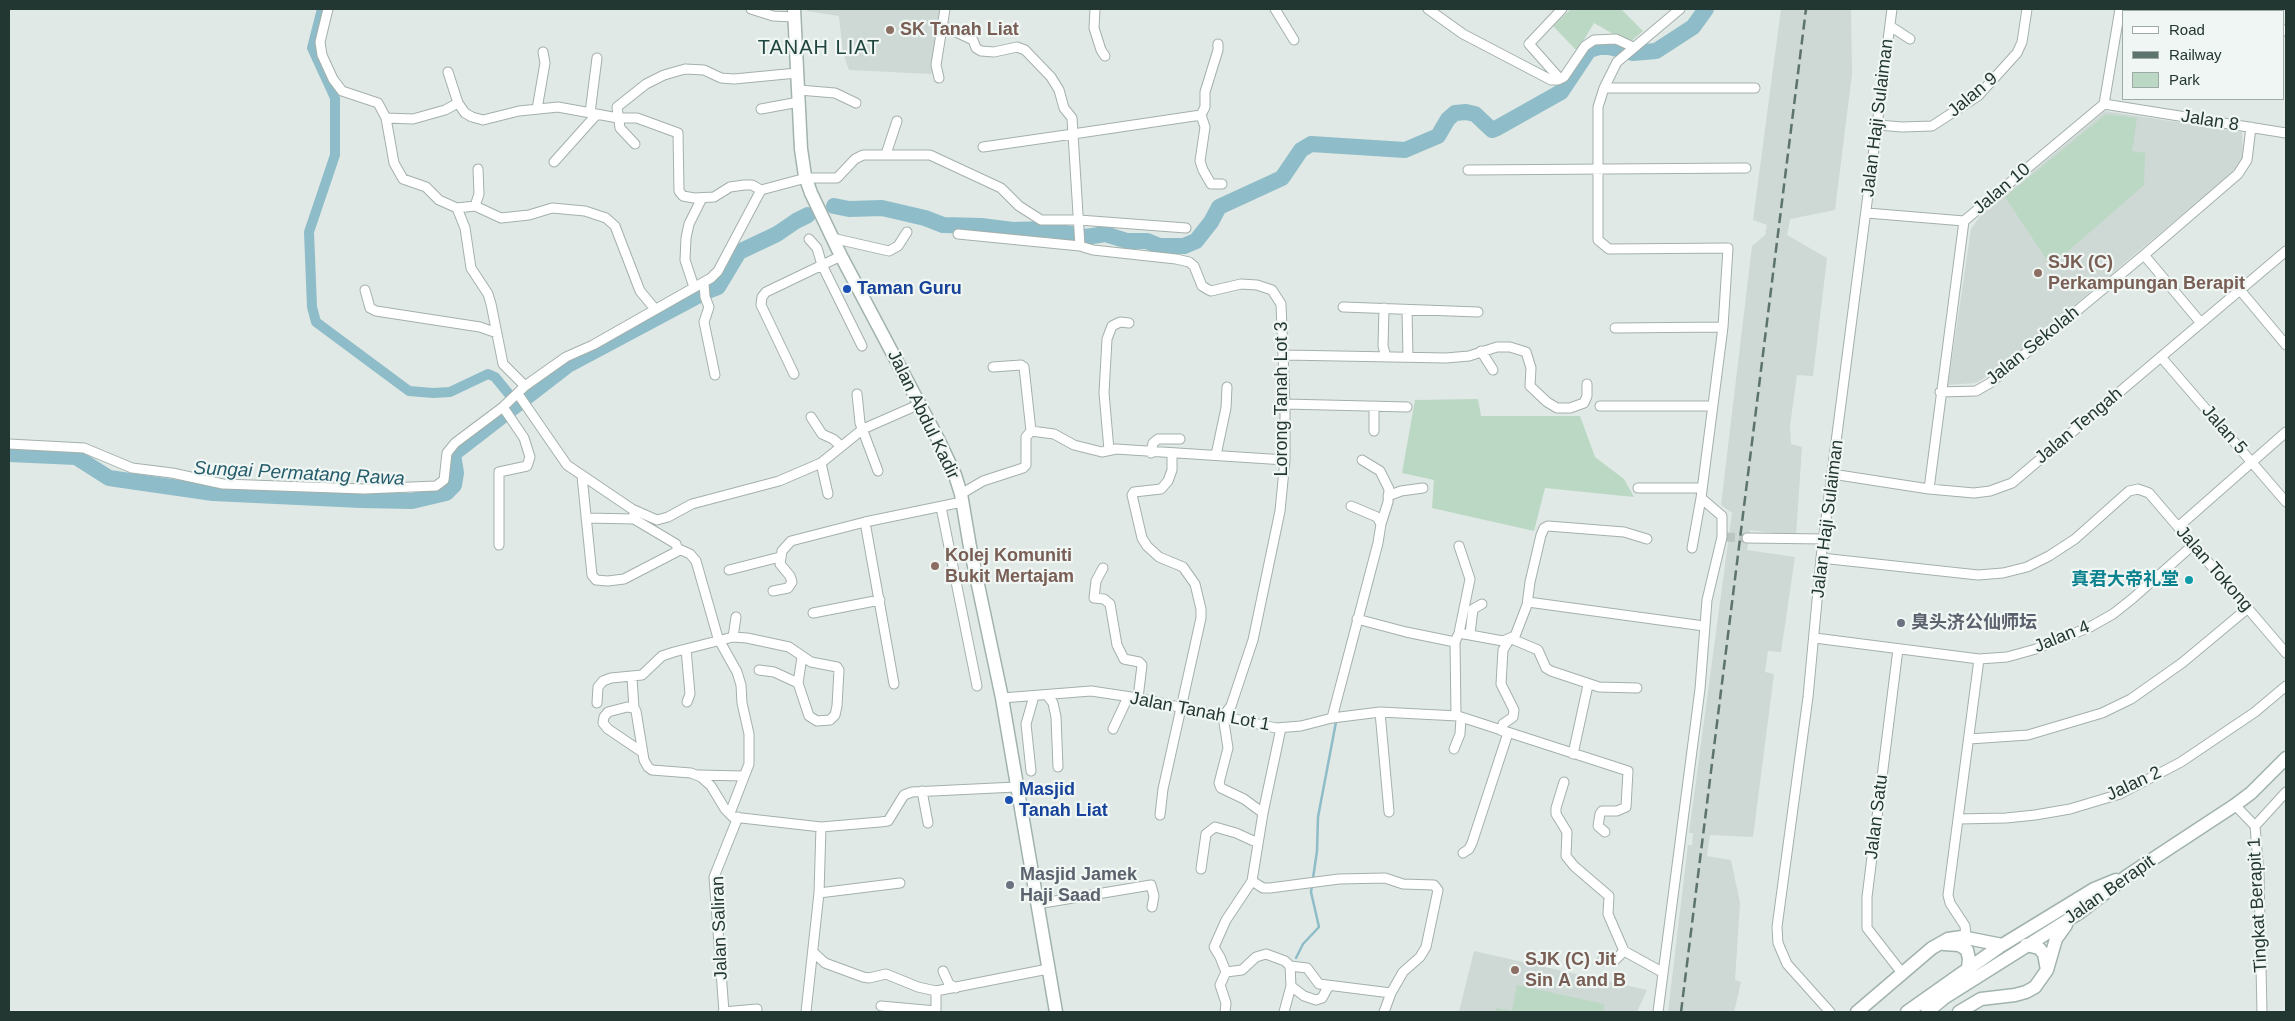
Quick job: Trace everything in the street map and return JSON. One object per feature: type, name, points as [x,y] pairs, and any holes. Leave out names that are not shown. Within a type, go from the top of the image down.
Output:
[{"type":"main road","name":"Jalan Abdul Kadir","points":[[794,13],[801,149],[806,178],[815,203],[841,256],[920,404],[955,475],[962,498],[970,547],[1002,698],[1056,1012]]},
{"type":"main road","name":"Jalan Berapit","points":[[1926,1012],[1941,993],[2026,946],[2079,913],[2127,876],[2235,805],[2251,793],[2286,758]]},
{"type":"main road","points":[[1907,1012],[1941,993],[1968,968],[2002,945],[2094,889],[2127,876]]},
{"type":"main road","points":[[1959,1012],[1981,999],[2026,992],[2041,980],[2048,970],[2056,939],[2062,928],[2079,913]]},
{"type":"main road","points":[[1857,1012],[1902,973],[1948,939],[1966,937],[2002,945]]},
{"type":"main road","points":[[1939,944],[1959,945],[1967,950],[1970,959],[1968,968]]},
{"type":"main road","points":[[2026,946],[2039,948],[2044,954],[2048,970]]},
{"type":"street","points":[[328,9],[320,42],[322,55],[335,83],[342,91],[378,103],[386,118],[394,163],[404,180],[426,187],[439,200],[457,208],[475,206],[501,218],[529,215],[552,208],[585,211],[606,218],[615,226],[640,291],[655,309]]},
{"type":"street","points":[[751,9],[772,16],[794,13]]},
{"type":"street","points":[[939,78],[936,65],[945,9]]},
{"type":"street","points":[[1095,9],[1094,28],[1101,50],[1105,56]]},
{"type":"street","points":[[1275,9],[1294,40]]},
{"type":"street","points":[[1428,9],[1463,34],[1550,80],[1564,77],[1585,46],[1594,40],[1616,39],[1634,47]]},
{"type":"street","points":[[1560,79],[1530,44],[1562,9]]},
{"type":"street","points":[[1680,9],[1617,62],[1604,88],[1598,107],[1598,240],[1609,249],[1728,248],[1723,327],[1701,498],[1692,548]]},
{"type":"street","name":"Jalan Haji Sulaiman","points":[[1830,1012],[1787,964],[1778,943],[1777,927],[1815,638],[1821,558],[1840,425],[1892,9]]},
{"type":"street","name":"Jalan 9","points":[[1878,125],[1902,128],[1932,126],[1978,96],[2017,53],[2022,42],[2027,9]]},
{"type":"street","points":[[2104,104],[2120,9]]},
{"type":"street","points":[[943,26],[974,40],[976,48],[982,51],[994,52],[1017,47],[1025,50],[1051,77],[1059,90],[1064,108],[1072,118],[1079,242]]},
{"type":"street","points":[[1890,26],[1910,39]]},
{"type":"street","points":[[1218,44],[1218,50],[1205,92],[1205,107],[1201,115],[1205,127],[1200,161],[1202,170],[1211,184],[1222,184]]},
{"type":"street","points":[[537,109],[545,63],[543,52]]},
{"type":"street","points":[[554,162],[594,114],[597,58]]},
{"type":"street","points":[[635,144],[620,128],[617,107],[646,84],[664,75],[678,71],[704,70],[721,78],[734,79],[797,73]]},
{"type":"street","points":[[448,72],[458,103],[465,113],[483,120],[520,111],[558,107],[618,118],[637,118],[678,133],[679,191],[683,196],[714,197],[739,185],[752,185],[761,190],[806,178],[837,178],[860,156],[930,154],[1001,188],[1035,218],[1040,220],[1079,224],[1186,228]]},
{"type":"street","points":[[1604,88],[1755,88]]},
{"type":"street","points":[[761,109],[799,96],[835,93],[856,103]]},
{"type":"street","points":[[386,118],[413,119],[445,110],[458,103]]},
{"type":"street","name":"Jalan 8","points":[[2104,104],[2286,133]]},
{"type":"street","name":"Jalan 10","points":[[1929,489],[1940,392],[1964,221],[2104,104]]},
{"type":"street","points":[[983,146],[1201,115]]},
{"type":"street","points":[[886,154],[897,121]]},
{"type":"street","name":"Jalan Sekolah","points":[[1940,392],[1976,391],[1990,383],[2144,255],[2238,174],[2247,160],[2251,127]]},
{"type":"street","points":[[1468,170],[1746,168]]},
{"type":"street","points":[[475,206],[479,194],[478,169]]},
{"type":"street","points":[[704,289],[718,271],[761,190]]},
{"type":"street","points":[[694,287],[684,260],[687,232],[702,198]]},
{"type":"street","points":[[457,208],[465,228],[471,268],[488,294],[503,364],[525,386]]},
{"type":"street","points":[[1866,212],[1964,221]]},
{"type":"street","points":[[832,238],[889,251],[898,246],[906,232]]},
{"type":"street","name":"Lorong Tanah Lot 3","points":[[958,234],[1079,242],[1093,250],[1189,262],[1194,266],[1202,286],[1212,291],[1241,284],[1267,287],[1272,290],[1281,304],[1285,355],[1285,460],[1280,511],[1253,640],[1232,706],[1224,716]]},
{"type":"street","points":[[808,239],[817,248],[822,265],[862,346]]},
{"type":"street","name":"Jalan Tengah","points":[[1832,474],[1929,489],[1974,493],[1990,491],[2012,483],[2286,251]]},
{"type":"street","points":[[2144,255],[2201,323]]},
{"type":"street","points":[[794,374],[761,306],[761,300],[766,292],[841,256]]},
{"type":"street","points":[[9,444],[84,448],[132,468],[172,473],[224,484],[357,489],[436,486],[444,480],[447,453],[455,443],[504,407],[525,386],[566,358],[593,345],[694,287],[704,289]]},
{"type":"street","points":[[704,289],[709,307],[704,322],[715,375]]},
{"type":"street","points":[[366,290],[370,308],[376,311],[480,327],[497,333]]},
{"type":"street","points":[[2240,290],[2286,345]]},
{"type":"street","points":[[1343,307],[1478,312]]},
{"type":"street","points":[[1384,308],[1383,346],[1386,357]]},
{"type":"street","points":[[1407,310],[1408,357]]},
{"type":"street","points":[[1108,450],[1104,393],[1107,339],[1112,326],[1120,322],[1129,323]]},
{"type":"street","points":[[1615,328],[1723,327]]},
{"type":"street","points":[[1285,355],[1454,357],[1469,356],[1497,347],[1510,347],[1526,352],[1531,368],[1530,386],[1547,402],[1557,408],[1570,408],[1584,403],[1587,396],[1587,384]]},
{"type":"street","points":[[1481,351],[1493,370]]},
{"type":"street","name":"Jalan 5","points":[[2161,358],[2286,502]]},
{"type":"street","points":[[773,590],[788,588],[792,582],[790,576],[780,564],[782,551],[791,541],[865,522],[941,507],[962,498],[983,481],[1023,468],[1026,465],[1026,437],[1031,431],[1024,367],[1021,364],[993,367]]},
{"type":"street","points":[[1216,456],[1226,408],[1227,387]]},
{"type":"street","points":[[517,394],[562,459],[634,515]]},
{"type":"street","points":[[856,394],[863,429],[878,471]]},
{"type":"street","points":[[586,518],[634,515],[651,519],[663,519],[692,504],[779,481],[821,463],[863,429],[920,404]]},
{"type":"street","points":[[1285,404],[1407,407]]},
{"type":"street","points":[[1374,406],[1374,431]]},
{"type":"street","points":[[1600,406],[1712,406]]},
{"type":"street","points":[[499,545],[499,472],[527,466],[530,458],[524,438],[504,407]]},
{"type":"street","points":[[811,417],[822,434],[833,439],[841,446]]},
{"type":"street","points":[[1031,431],[1054,434],[1074,445],[1102,452],[1108,450],[1285,460]]},
{"type":"street","points":[[2178,527],[2286,432]]},
{"type":"street","points":[[1151,453],[1153,443],[1158,439],[1180,439]]},
{"type":"street","points":[[1160,815],[1163,789],[1201,618],[1199,598],[1195,584],[1183,567],[1159,557],[1147,546],[1142,538],[1132,495],[1140,491],[1161,489],[1168,481],[1172,470],[1172,453]]},
{"type":"street","points":[[1332,718],[1378,542],[1389,490],[1380,471],[1362,460]]},
{"type":"street","points":[[821,463],[828,494]]},
{"type":"street","points":[[582,476],[592,575],[596,580],[608,582],[634,575],[679,549]]},
{"type":"street","points":[[1388,496],[1401,491],[1423,488]]},
{"type":"street","points":[[1638,488],[1702,488]]},
{"type":"street","name":"Jalan Tokong","points":[[1821,558],[1978,575],[2003,573],[2027,567],[2049,556],[2075,539],[2129,492],[2138,489],[2149,493],[2286,652]]},
{"type":"street","points":[[1658,1012],[1700,689],[1708,594],[1724,537],[1722,516],[1701,498]]},
{"type":"street","points":[[1351,506],[1377,517],[1381,524]]},
{"type":"street","points":[[941,507],[977,686]]},
{"type":"street","name":"Jalan Saliran","points":[[634,515],[676,544],[679,549],[690,554],[696,561],[720,640],[741,685],[750,751],[749,764],[743,776],[734,815],[714,876],[724,1012]]},
{"type":"street","points":[[865,522],[894,684]]},
{"type":"street","points":[[1463,853],[1472,844],[1505,732],[1503,724],[1513,717],[1514,710],[1502,684],[1502,655],[1510,639],[1520,626],[1528,602],[1530,582],[1544,528],[1548,526],[1624,532],[1647,540]]},
{"type":"street","points":[[1747,538],[1824,539]]},
{"type":"street","name":"Jalan 4","points":[[1815,638],[1979,659],[2007,657],[2036,650],[2090,627],[2132,600],[2193,545]]},
{"type":"street","points":[[1454,749],[1460,734],[1455,642],[1459,632],[1470,579],[1459,546]]},
{"type":"street","points":[[729,570],[780,557]]},
{"type":"street","points":[[1103,568],[1096,582],[1094,598],[1104,599],[1110,604],[1117,645],[1124,660],[1139,662],[1142,665],[1138,698]]},
{"type":"street","points":[[813,613],[880,600]]},
{"type":"street","points":[[1528,602],[1704,626]]},
{"type":"street","points":[[1470,634],[1473,609],[1482,604]]},
{"type":"street","points":[[1969,739],[2028,735],[2102,713],[2131,699],[2182,663],[2248,608]]},
{"type":"street","points":[[733,637],[736,617]]},
{"type":"street","points":[[1357,619],[1455,642]]},
{"type":"street","points":[[1459,632],[1503,641],[1510,639],[1538,650],[1546,668],[1588,685],[1637,688]]},
{"type":"street","points":[[597,703],[598,687],[603,681],[611,678],[642,676],[662,656],[733,637],[747,638],[790,647],[811,662],[832,665],[839,670],[837,706],[835,715],[830,720],[818,721],[809,716],[798,683],[802,657]]},
{"type":"street","points":[[686,649],[690,694],[687,702]]},
{"type":"street","name":"Jalan Satu","points":[[1898,649],[1867,897],[1867,928],[1902,973]]},
{"type":"street","points":[[1966,937],[1965,926],[1950,903],[1948,895],[1979,659]]},
{"type":"street","points":[[760,670],[774,672],[798,683]]},
{"type":"street","points":[[632,678],[634,708],[636,710],[642,752],[644,760],[652,770],[683,772],[698,776],[743,776]]},
{"type":"street","points":[[1573,754],[1588,685]]},
{"type":"street","name":"Jalan 2","points":[[1958,820],[2035,815],[2070,809],[2120,794],[2181,762],[2255,712],[2286,686]]},
{"type":"street","name":"Jalan Tanah Lot 1","points":[[1002,698],[1091,691],[1138,698],[1281,728],[1301,726],[1332,718],[1380,712],[1459,717],[1628,771],[1626,807],[1617,811],[1602,811],[1600,814],[1598,826],[1605,832]]},
{"type":"street","points":[[1047,695],[1053,703],[1056,718],[1058,767]]},
{"type":"street","points":[[1031,771],[1026,724],[1034,696]]},
{"type":"street","points":[[1113,729],[1128,697]]},
{"type":"street","points":[[634,708],[627,707],[608,712],[604,717],[603,723],[608,729],[642,752]]},
{"type":"street","points":[[1380,712],[1389,812]]},
{"type":"street","points":[[1224,716],[1228,748],[1220,786],[1244,799],[1263,813]]},
{"type":"street","points":[[1225,1012],[1226,1003],[1220,986],[1226,972],[1214,947],[1226,920],[1252,881],[1257,860],[1263,813],[1281,728]]},
{"type":"street","points":[[698,776],[712,786],[724,809],[734,815],[821,827],[888,821],[904,795],[922,792],[1016,787]]},
{"type":"street","points":[[1564,782],[1556,814],[1567,832],[1566,856],[1574,866],[1609,896],[1608,914],[1624,951],[1662,972]]},
{"type":"street","points":[[922,792],[928,823]]},
{"type":"street","points":[[2255,826],[2286,792]]},
{"type":"street","name":"Tingkat Berapit 1","points":[[2235,805],[2255,826],[2259,866],[2262,1012]]},
{"type":"street","points":[[806,1012],[819,893],[821,827]]},
{"type":"street","points":[[1201,869],[1206,834],[1215,827],[1258,844]]},
{"type":"street","points":[[1252,881],[1262,888],[1339,879],[1384,878],[1403,884],[1434,885],[1438,890],[1437,903],[1431,916],[1426,947],[1420,957],[1403,972],[1391,993],[1384,1012]]},
{"type":"street","points":[[819,893],[900,883]]},
{"type":"street","points":[[1037,904],[1151,885],[1154,896],[1152,907]]},
{"type":"street","points":[[1602,962],[1614,961],[1624,951]]},
{"type":"street","points":[[813,952],[825,963],[863,977],[869,978],[886,974],[918,987],[936,991],[1048,969]]},
{"type":"street","points":[[1226,972],[1242,970],[1256,957],[1266,954],[1285,961],[1290,966],[1307,968],[1319,984],[1328,987],[1340,986],[1391,993]]},
{"type":"street","points":[[1284,1012],[1290,986],[1290,966]]},
{"type":"street","points":[[943,971],[949,984],[956,988]]},
{"type":"street","points":[[1290,986],[1304,996],[1316,1000],[1322,998],[1328,987]]},
{"type":"street","points":[[881,1006],[936,1012],[936,991]]},
{"type":"street","points":[[724,1012],[757,1009]]},
{"type":"shaded area","name":"SK Tanah Liat","points":[[807,9],[942,9],[938,44],[931,74],[849,70],[843,53],[839,16],[807,11]]},
{"type":"shaded area","points":[[1781,9],[1851,9],[1852,74],[1835,210],[1790,219],[1787,235],[1827,258],[1813,376],[1797,375],[1790,426],[1791,444],[1802,447],[1796,536],[1750,530],[1747,550],[1795,557],[1781,652],[1768,651],[1765,672],[1774,674],[1753,837],[1710,835],[1707,856],[1731,860],[1740,903],[1735,980],[1741,982],[1734,1012],[1668,1012],[1688,845],[1692,845],[1693,833],[1689,833],[1732,513],[1721,505],[1752,246],[1765,235],[1767,225],[1753,220]]},
{"type":"shaded area","name":"SJK (C) Perkampungan Berapit","points":[[2105,111],[2242,132],[2243,158],[2238,166],[2221,182],[1997,370],[1976,383],[1948,385],[1971,229],[1981,215]]},
{"type":"shaded area","name":"SJK (C) Jit Sin A and B","points":[[1474,951],[1647,990],[1637,1012],[1459,1012]]},
{"type":"green space","points":[[1571,9],[1621,9],[1643,31],[1629,43],[1594,23],[1577,51],[1553,26]]},
{"type":"green space","points":[[2106,114],[2137,118],[2132,151],[2145,153],[2144,185],[2051,266],[2005,197]]},
{"type":"green space","points":[[1478,399],[1481,416],[1580,416],[1595,457],[1624,479],[1634,497],[1545,488],[1534,531],[1432,508],[1434,480],[1402,473],[1415,400]]},
{"type":"green space","points":[[1517,985],[1604,1004],[1603,1012],[1495,1012],[1496,1008],[1512,1011]]},
{"type":"waterway","points":[[322,9],[312,48],[335,98],[335,155],[309,232],[312,307],[316,322],[409,391],[450,392],[488,374],[495,377],[517,404]]},
{"type":"waterway","points":[[834,206],[849,209],[882,208],[925,218],[943,225],[981,226],[1013,230],[1046,229],[1086,237],[1105,234],[1127,241],[1147,241],[1159,246],[1184,246],[1196,241],[1211,222],[1219,207],[1282,178],[1301,150],[1311,144],[1405,150],[1438,136],[1448,119],[1455,113],[1466,112],[1475,114],[1492,130],[1561,92],[1589,50],[1609,47],[1633,53],[1656,51],[1693,27],[1706,9]]},
{"type":"waterway","name":"Sungai Permatang Rawa","points":[[9,454],[76,457],[109,478],[213,493],[412,501],[446,493],[454,485],[456,473],[453,454],[568,365],[705,292],[718,287],[739,252],[777,234],[808,215]]},
{"type":"waterway","points":[[1296,958],[1303,944],[1319,927],[1311,892],[1317,851],[1318,817],[1336,722]]},
{"type":"tunnel","points":[[1726,537],[1747,538]]},
{"type":"railway","points":[[1681,1012],[1806,9]]},
{"type":"place","name":"SK Tanah Liat","points":[[890,30]]},
{"type":"place","name":"SJK (C) Perkampungan Berapit","points":[[2038,273]]},
{"type":"place","name":"Taman Guru","points":[[847,289]]},
{"type":"place","name":"Kolej Komuniti Bukit Mertajam","points":[[935,566]]},
{"type":"place","name":"真君大帝礼堂","points":[[2189,580]]},
{"type":"place","name":"臭头济公仙师坛","points":[[1901,623]]},
{"type":"place","name":"Masjid Tanah Liat","points":[[1009,800]]},
{"type":"place","name":"Masjid Jamek Haji Saad","points":[[1010,885]]},
{"type":"place","name":"SJK (C) Jit Sin A and B","points":[[1515,970]]},
{"type":"district","name":"TANAH LIAT","points":[[819,48]]}]
